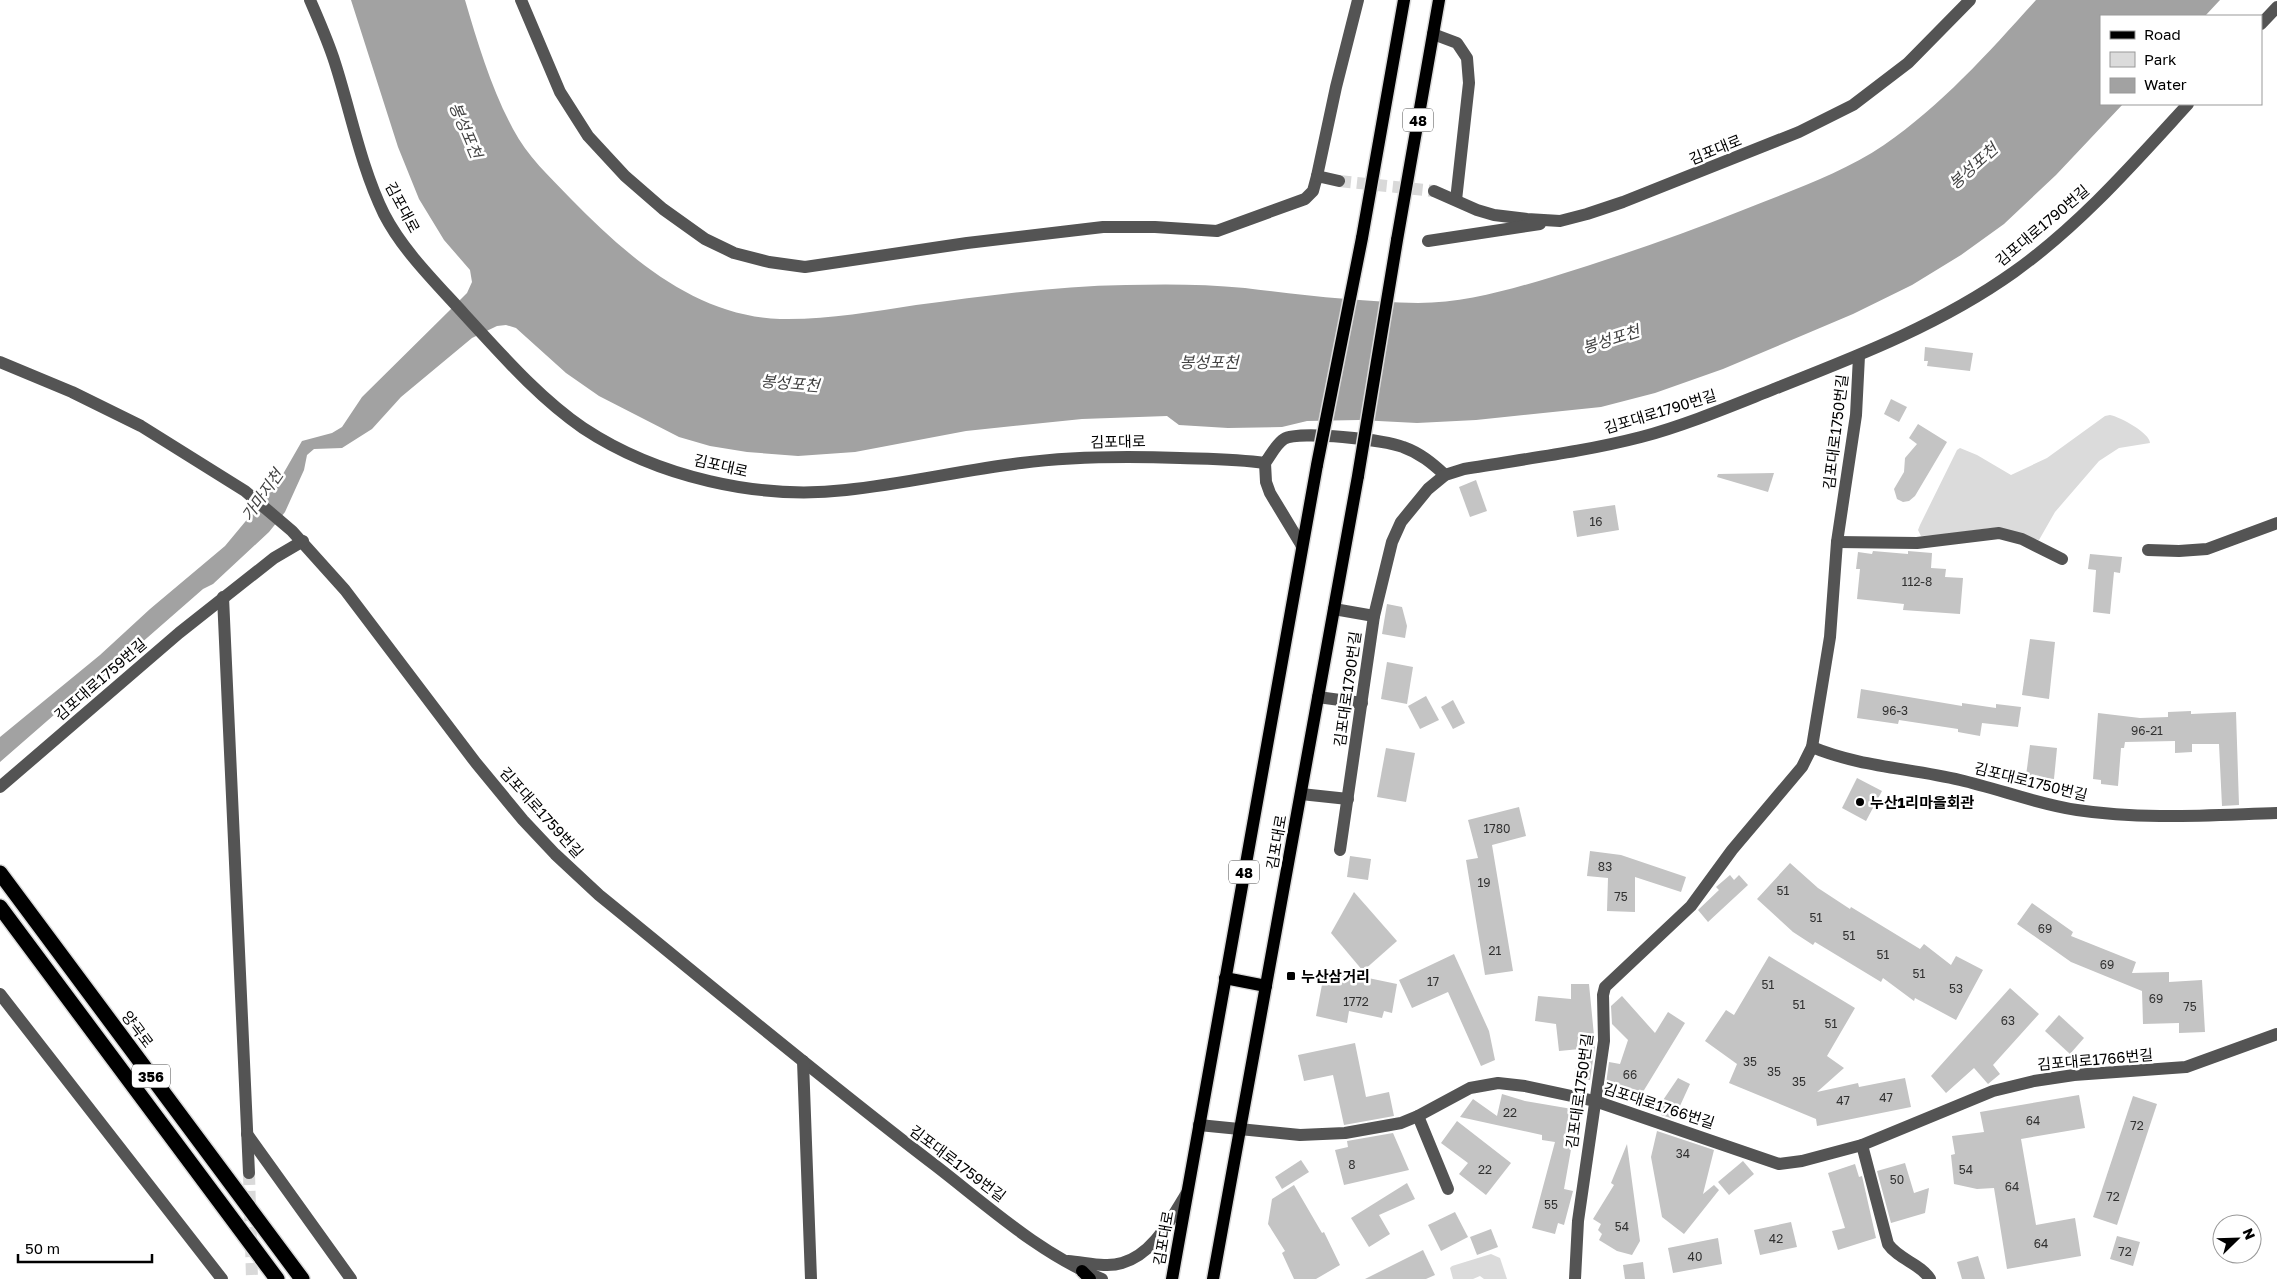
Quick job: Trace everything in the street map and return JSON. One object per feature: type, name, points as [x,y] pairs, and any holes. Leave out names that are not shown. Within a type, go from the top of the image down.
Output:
[{"type":"highway","name":"양곡로","points":[[0,873],[302,1279]]},
{"type":"highway","name":"356","points":[[0,907],[277,1279]]},
{"type":"main road","name":"김포대로","points":[[1172,1279],[1302,546],[1362,238],[1404,0]]},
{"type":"main road","name":"김포대로","points":[[1213,1279],[1358,476],[1439,0]]},
{"type":"main road","points":[[1225,978],[1266,986]]},
{"type":"street","name":"김포대로","points":[[310,0],[334,59],[375,193],[395,233],[428,275],[502,356],[559,409],[584,428],[614,446],[648,461],[682,472],[749,488],[790,492],[841,491],[897,484],[1021,463],[1100,456],[1228,459],[1266,463]]},
{"type":"street","points":[[522,0],[542,54],[560,92],[588,136],[625,176],[663,209],[705,239],[734,253],[769,262],[805,267],[967,243],[1103,227],[1155,227],[1217,231],[1305,199],[1313,191],[1317,176],[1336,87],[1358,0]]},
{"type":"street","name":"김포대로","points":[[1434,191],[1477,210],[1494,215],[1560,221],[1623,202],[1799,132],[1853,105],[1908,63],[1970,0]]},
{"type":"street","points":[[2262,23],[2277,7]]},
{"type":"street","points":[[1433,34],[1457,43],[1467,58],[1469,83],[1456,200]]},
{"type":"street","name":"김포대로1790번길","points":[[1340,850],[1374,616],[1392,542],[1401,522],[1413,505],[1445,474],[1464,468],[1582,450],[1643,436],[1713,412],[1859,356],[1960,307],[2015,272],[2054,241],[2123,175],[2187,105]]},
{"type":"street","points":[[1317,176],[1338,181]]},
{"type":"street","points":[[1428,240],[1507,231],[1560,221]]},
{"type":"street","name":"김포대로1750번길","points":[[1575,1279],[1578,1221],[1604,1041],[1604,987],[1691,906],[1732,850],[1802,767],[1812,747],[1830,636],[1837,542],[1856,415],[1859,356]]},
{"type":"street","name":"김포대로1759번길","points":[[0,362],[72,392],[140,426],[245,491],[303,541],[345,590],[476,763],[523,820],[555,854],[599,895],[895,1135],[998,1214],[1038,1244],[1086,1275],[1102,1279]]},
{"type":"street","points":[[1302,546],[1270,493],[1266,482],[1266,463],[1276,446],[1284,439],[1302,435],[1386,442],[1401,446],[1429,461],[1445,474]]},
{"type":"street","points":[[2148,550],[2179,551],[2206,549],[2277,524]]},
{"type":"street","points":[[1837,542],[1917,543],[1998,533],[2022,538],[2062,559]]},
{"type":"street","name":"김포대로1759번길","points":[[0,787],[179,632],[274,558],[303,541]]},
{"type":"street","points":[[223,597],[249,1173]]},
{"type":"street","points":[[1334,609],[1374,616]]},
{"type":"street","points":[[1318,697],[1362,703]]},
{"type":"street","name":"김포대로1750번길","points":[[1812,747],[1852,761],[1959,780],[2026,799],[2077,810],[2133,816],[2277,813]]},
{"type":"street","points":[[1301,794],[1348,799]]},
{"type":"street","points":[[0,994],[222,1279]]},
{"type":"street","name":"김포대로1766번길","points":[[1199,1126],[1300,1135],[1345,1133],[1385,1127],[1418,1116],[1461,1092],[1490,1083],[1524,1086],[1596,1101],[1779,1164],[1802,1161],[1862,1145],[1993,1091],[2034,1081],[2074,1075],[2186,1067],[2277,1034]]},
{"type":"street","points":[[803,1060],[811,1279]]},
{"type":"street","points":[[1418,1116],[1448,1189]]},
{"type":"street","points":[[247,1134],[351,1279]]},
{"type":"street","points":[[1862,1145],[1888,1244],[1893,1251],[1920,1268],[1930,1279]]},
{"type":"street","points":[[1066,1261],[1110,1264],[1122,1263],[1133,1258],[1146,1250],[1158,1236],[1187,1193]]},
{"type":"green space","points":[[2110,415],[2140,430],[2149,439],[2150,443],[2119,448],[2099,461],[2055,512],[2039,540],[1991,528],[1921,536],[1918,530],[1920,525],[1957,450],[1960,448],[1977,455],[2011,475],[2047,458],[2105,416]]},
{"type":"green space","points":[[1491,1254],[1500,1258],[1507,1279],[1484,1279],[1480,1276],[1473,1279],[1453,1279],[1450,1268],[1452,1266]]},
{"type":"water","name":"봉성포천","points":[[351,0],[465,0],[480,49],[505,113],[519,139],[532,157],[593,221],[640,262],[665,280],[692,295],[720,307],[749,315],[797,319],[865,313],[1047,289],[1171,284],[1245,288],[1353,300],[1418,303],[1453,301],[1519,287],[1624,254],[1797,189],[1850,165],[1884,145],[1926,113],[1983,58],[2036,0],[2220,0],[2206,15],[2100,15],[2100,105],[2122,105],[2056,175],[2004,224],[1961,255],[1912,285],[1853,314],[1723,369],[1655,393],[1601,407],[1476,420],[1417,423],[1359,420],[1307,421],[1282,427],[1228,428],[1179,425],[1167,416],[1082,419],[966,431],[855,452],[798,456],[747,452],[710,446],[679,437],[599,396],[566,373],[516,328],[506,325],[497,326],[472,338],[401,397],[372,429],[342,448],[314,449],[307,455],[304,470],[285,512],[269,532],[213,584],[203,589],[100,679],[78,694],[0,762],[0,737],[100,655],[150,609],[225,546],[279,481],[302,441],[332,433],[342,427],[362,397],[467,293],[472,282],[470,270],[444,240],[419,199],[398,147]]},
{"type":"building","points":[[1925,347],[1973,353],[1970,371],[1927,366],[1928,361],[1924,361]]},
{"type":"building","points":[[1891,399],[1907,407],[1899,422],[1884,414]]},
{"type":"building","points":[[1918,424],[1947,442],[1915,496],[1909,501],[1903,502],[1897,499],[1894,489],[1904,472],[1905,458],[1917,444],[1909,438]]},
{"type":"building","points":[[1774,473],[1768,492],[1717,477],[1718,474]]},
{"type":"building","points":[[1476,480],[1487,511],[1470,517],[1459,487]]},
{"type":"building","points":[[1615,505],[1619,530],[1577,537],[1573,511]]},
{"type":"building","points":[[1873,551],[1908,554],[1908,551],[1932,553],[1931,568],[1946,569],[1945,577],[1963,578],[1960,614],[1903,610],[1904,604],[1857,599],[1860,569],[1856,569],[1858,552],[1872,554]]},
{"type":"building","points":[[2090,554],[2122,557],[2120,573],[2114,572],[2110,614],[2093,612],[2096,570],[2088,569]]},
{"type":"building","points":[[1387,604],[1402,607],[1407,626],[1405,638],[1382,634]]},
{"type":"building","points":[[2030,639],[2055,642],[2049,699],[2022,695]]},
{"type":"building","points":[[1387,662],[1413,667],[1407,704],[1381,699]]},
{"type":"building","points":[[1861,689],[1962,706],[1962,703],[1996,708],[1996,704],[2021,707],[2018,727],[1982,723],[1980,736],[1958,732],[1958,729],[1899,720],[1898,724],[1857,718]]},
{"type":"building","points":[[1426,696],[1439,720],[1420,729],[1408,706]]},
{"type":"building","points":[[1453,700],[1465,723],[1453,729],[1441,707]]},
{"type":"building","points":[[2191,711],[2191,714],[2236,712],[2239,805],[2222,806],[2219,744],[2192,744],[2192,752],[2175,753],[2175,741],[2125,742],[2124,748],[2121,748],[2118,786],[2101,784],[2101,780],[2093,779],[2098,713],[2140,718],[2168,717],[2168,712]]},
{"type":"building","points":[[2030,745],[2057,748],[2054,779],[2026,776]]},
{"type":"building","points":[[1386,748],[1415,753],[1406,802],[1377,797]]},
{"type":"building","name":"누산1리마을회관","points":[[1857,778],[1882,791],[1866,821],[1842,808]]},
{"type":"building","points":[[1519,807],[1526,836],[1492,845],[1513,971],[1485,975],[1466,860],[1478,858],[1468,820]]},
{"type":"building","points":[[1590,851],[1621,855],[1686,877],[1681,892],[1635,877],[1635,912],[1607,911],[1608,878],[1587,876]]},
{"type":"building","points":[[1350,856],[1371,859],[1368,880],[1347,877]]},
{"type":"building","points":[[1790,863],[1818,888],[1850,909],[1851,907],[1920,949],[1924,944],[1951,965],[1956,956],[1983,970],[1956,1020],[1915,998],[1914,1001],[1883,978],[1881,982],[1815,942],[1813,945],[1793,932],[1757,899]]},
{"type":"building","points":[[1730,875],[1734,880],[1739,875],[1748,885],[1708,922],[1698,910],[1719,890],[1716,887]]},
{"type":"building","points":[[1354,892],[1397,941],[1363,971],[1331,933]]},
{"type":"building","points":[[2032,903],[2073,932],[2071,936],[2136,962],[2132,973],[2169,972],[2169,982],[2202,980],[2205,1032],[2179,1033],[2179,1023],[2143,1024],[2142,991],[2071,962],[2017,924]]},
{"type":"building","points":[[1454,954],[1489,1031],[1495,1060],[1481,1066],[1448,992],[1412,1008],[1399,980]]},
{"type":"building","points":[[1769,956],[1855,1008],[1827,1056],[1844,1068],[1817,1092],[1858,1083],[1859,1087],[1905,1078],[1911,1107],[1817,1126],[1816,1119],[1729,1083],[1737,1064],[1705,1041],[1726,1010],[1734,1015]]},
{"type":"building","points":[[1325,969],[1397,984],[1392,1013],[1384,1011],[1382,1018],[1349,1011],[1347,1023],[1316,1016]]},
{"type":"building","points":[[1571,984],[1589,984],[1595,1046],[1590,1080],[1574,1077],[1580,1049],[1559,1051],[1556,1024],[1535,1021],[1538,996],[1571,999]]},
{"type":"building","points":[[2010,988],[2039,1014],[1993,1065],[2000,1074],[1988,1084],[1974,1068],[1946,1093],[1931,1076]]},
{"type":"building","points":[[1622,996],[1655,1033],[1668,1012],[1685,1023],[1638,1100],[1635,1098],[1635,1101],[1610,1092],[1613,1085],[1606,1084],[1609,1062],[1620,1064],[1628,1040],[1612,1024],[1611,1006]]},
{"type":"building","points":[[2059,1015],[2084,1038],[2070,1054],[2045,1031]]},
{"type":"building","points":[[1355,1043],[1366,1097],[1389,1092],[1394,1116],[1344,1125],[1333,1075],[1304,1081],[1298,1055]]},
{"type":"building","points":[[1678,1078],[1690,1084],[1674,1119],[1661,1115],[1662,1111],[1657,1109]]},
{"type":"building","points":[[1502,1094],[1525,1101],[1578,1110],[1564,1189],[1573,1191],[1564,1225],[1558,1223],[1555,1234],[1532,1228],[1555,1142],[1542,1140],[1542,1135],[1460,1117],[1473,1099],[1497,1116]]},
{"type":"building","points":[[2079,1095],[2085,1128],[2021,1139],[2036,1225],[2075,1218],[2081,1256],[2007,1269],[1994,1188],[1977,1189],[1954,1184],[1951,1155],[1955,1154],[1952,1136],[1984,1132],[1980,1112]]},
{"type":"building","points":[[2133,1096],[2157,1104],[2117,1225],[2093,1217]]},
{"type":"building","points":[[1457,1121],[1511,1163],[1486,1195],[1459,1174],[1468,1163],[1441,1143]]},
{"type":"building","points":[[1657,1131],[1714,1150],[1703,1194],[1714,1185],[1719,1190],[1684,1234],[1662,1217],[1651,1157]]},
{"type":"building","points":[[1393,1133],[1409,1170],[1344,1185],[1335,1150],[1348,1147],[1347,1141]]},
{"type":"building","points":[[1627,1144],[1640,1241],[1632,1255],[1617,1251],[1599,1240],[1602,1234],[1598,1230],[1601,1224],[1593,1219],[1614,1185],[1611,1183]]},
{"type":"building","points":[[1301,1160],[1309,1172],[1282,1189],[1275,1177]]},
{"type":"building","points":[[1743,1161],[1754,1174],[1729,1195],[1718,1182]]},
{"type":"building","points":[[1905,1163],[1914,1193],[1929,1188],[1925,1213],[1891,1223],[1877,1171]]},
{"type":"building","points":[[1855,1164],[1859,1177],[1862,1176],[1876,1238],[1838,1250],[1832,1231],[1845,1228],[1828,1173]]},
{"type":"building","points":[[1407,1183],[1415,1199],[1379,1215],[1390,1234],[1369,1247],[1351,1218]]},
{"type":"building","points":[[1294,1185],[1322,1233],[1324,1232],[1340,1265],[1316,1279],[1294,1279],[1282,1253],[1285,1251],[1268,1224],[1272,1199]]},
{"type":"building","points":[[1455,1212],[1468,1237],[1441,1251],[1428,1225]]},
{"type":"building","points":[[1791,1222],[1797,1247],[1760,1255],[1754,1230]]},
{"type":"building","points":[[1491,1229],[1498,1247],[1477,1255],[1470,1237]]},
{"type":"building","points":[[2117,1236],[2140,1242],[2133,1266],[2110,1259]]},
{"type":"building","points":[[1718,1238],[1722,1264],[1673,1273],[1668,1248]]},
{"type":"building","points":[[1423,1250],[1435,1275],[1426,1279],[1365,1279]]},
{"type":"building","points":[[1978,1256],[1985,1279],[1962,1279],[1957,1262]]},
{"type":"building","points":[[1643,1262],[1645,1279],[1625,1279],[1623,1265]]},
{"type":"tunnel","points":[[1339,181],[1434,191]]},
{"type":"tunnel","points":[[249,1173],[252,1279]]},
{"type":"place","name":"누산1리마을회관","points":[[1860,802]]},
{"type":"place","name":"누산삼거리","points":[[1291,976]]},
{"type":"water label","name":"가마지천","points":[[262,495]]}]
